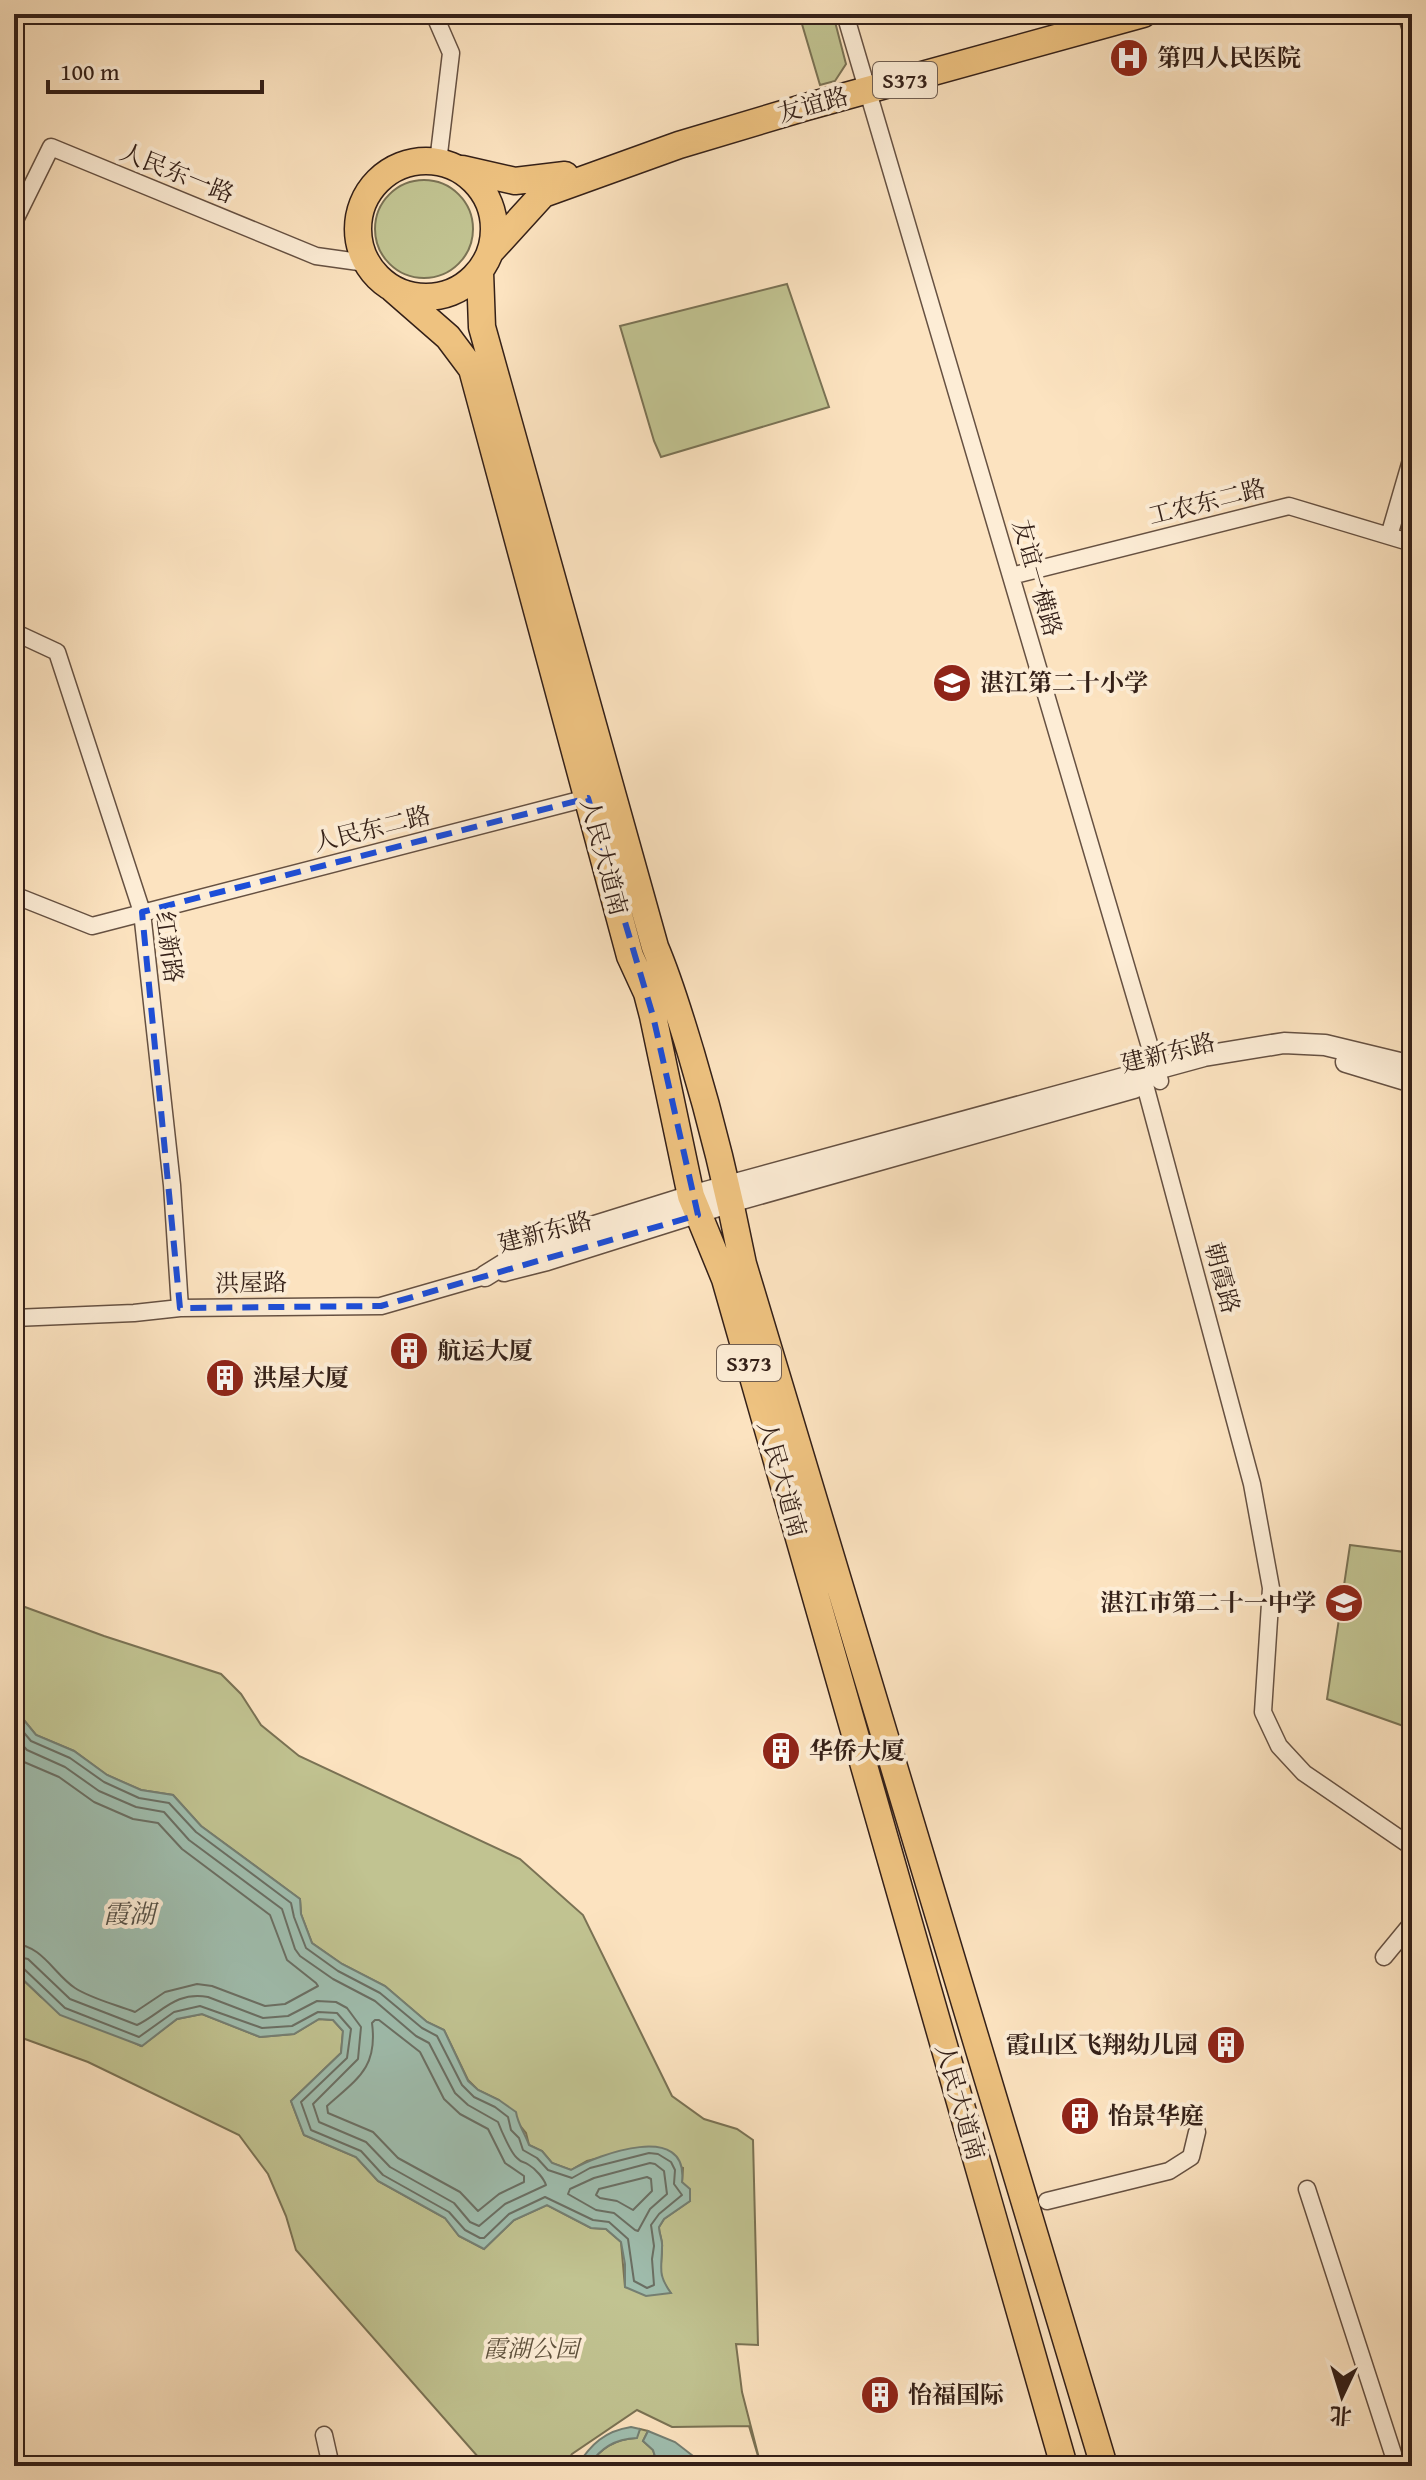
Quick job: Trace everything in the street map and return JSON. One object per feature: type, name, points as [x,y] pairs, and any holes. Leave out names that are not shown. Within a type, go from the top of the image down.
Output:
[{"type":"main road","name":"友谊路","points":[[446,164],[515,181],[580,172],[1143,14]]},
{"type":"main road","name":"友谊路","points":[[486,262],[543,194],[669,148]]},
{"type":"main road","name":"S373","points":[[416,162],[446,164],[471,178],[484,193],[492,211],[495,231],[486,262],[466,285],[449,294],[411,296],[393,289],[378,278],[366,263],[359,242],[358,220],[364,199],[377,182],[395,169],[416,162]]},
{"type":"main road","name":"人民大道南","points":[[486,262],[482,327],[600,794],[630,956],[647,993],[653,1016],[694,1206],[729,1294],[1064,2466]]},
{"type":"main road","name":"人民大道南","points":[[393,289],[448,337],[472,369],[600,794],[671,986],[730,1194],[743,1264],[1104,2466]]},
{"type":"street","points":[[434,14],[451,53],[446,164]]},
{"type":"street","points":[[845,14],[872,88]]},
{"type":"street","name":"友谊一横路","points":[[852,14],[1153,1078]]},
{"type":"street","points":[[1406,14],[1412,33]]},
{"type":"street","name":"人民东一路","points":[[14,222],[51,147],[316,256],[366,263]]},
{"type":"street","points":[[1389,536],[1412,457]]},
{"type":"street","name":"工农东二路","points":[[1011,576],[1289,506],[1412,543]]},
{"type":"street","name":"红新路","points":[[14,632],[57,652],[142,912],[172,1185],[180,1308]]},
{"type":"street","name":"人民东二路","points":[[14,895],[92,926],[600,794]]},
{"type":"street","name":"建新东路","points":[[1153,1078],[1204,1056],[1284,1043],[1325,1045],[1412,1066]]},
{"type":"street","name":"建新东路","points":[[485,1276],[537,1244],[694,1206],[1153,1078],[1280,1055],[1323,1056],[1412,1082]]},
{"type":"street","name":"朝霞路","points":[[1153,1078],[1252,1484],[1271,1588],[1263,1712],[1279,1746],[1304,1773],[1412,1847]]},
{"type":"street","name":"洪屋路","points":[[14,1318],[180,1308],[381,1306],[485,1276]]},
{"type":"street","points":[[1384,1957],[1412,1923]]},
{"type":"street","points":[[1047,2201],[1169,2171],[1191,2157],[1197,2132]]},
{"type":"street","points":[[1307,2189],[1397,2466]]},
{"type":"street","points":[[324,2435],[331,2466]]},
{"type":"highlighted area","points":[[588,798],[653,1016],[698,1215],[381,1306],[180,1308],[142,912]]},
{"type":"green space","points":[[799,14],[833,14],[846,64],[835,81],[820,85]]},
{"type":"green space","points":[[424,180],[443,183],[459,194],[470,210],[473,229],[470,248],[459,264],[443,275],[424,278],[405,275],[389,264],[378,248],[375,229],[378,210],[389,194],[405,183]]},
{"type":"green space","points":[[787,284],[829,407],[661,457],[620,326]]},
{"type":"green space","points":[[1350,1545],[1412,1553],[1412,1729],[1327,1699]]},
{"type":"green space","name":"霞湖公园","points":[[14,1603],[221,1674],[241,1694],[261,1725],[299,1756],[520,1859],[583,1915],[672,2096],[704,2119],[737,2129],[753,2140],[758,2345],[736,2344],[742,2392],[761,2466],[749,2426],[672,2427],[637,2410],[572,2454],[564,2466],[486,2466],[296,2250],[268,2174],[239,2135],[88,2062],[14,2035],[14,1971],[41,1997],[141,2046],[177,2019],[202,2014],[260,2037],[294,2034],[319,2019],[333,2020],[343,2031],[341,2053],[291,2101],[304,2135],[356,2157],[378,2181],[445,2218],[459,2236],[484,2249],[514,2220],[547,2205],[591,2228],[606,2229],[621,2242],[625,2287],[670,2292],[661,2275],[659,2227],[664,2219],[690,2201],[682,2182],[683,2168],[631,2150],[587,2161],[571,2170],[552,2163],[542,2151],[529,2145],[526,2133],[499,2100],[478,2090],[468,2080],[444,2030],[427,2022],[385,1986],[342,1964],[312,1943],[301,1914],[300,1899],[201,1826],[173,1795],[141,1790],[107,1775],[74,1751],[36,1735],[14,1708]]},
{"type":"green space","points":[[640,2429],[648,2431],[643,2441],[653,2450],[658,2466],[588,2466],[609,2446],[636,2438]]},
{"type":"water","name":"霞湖","points":[[14,1708],[36,1735],[74,1751],[107,1775],[141,1790],[173,1795],[201,1826],[300,1899],[301,1914],[312,1943],[342,1964],[385,1986],[427,2022],[444,2030],[468,2081],[516,2112],[529,2145],[542,2151],[552,2163],[571,2170],[601,2157],[640,2147],[657,2147],[672,2152],[680,2163],[682,2182],[690,2189],[690,2201],[664,2219],[659,2227],[662,2276],[671,2293],[646,2296],[625,2287],[621,2242],[606,2229],[591,2228],[547,2205],[514,2220],[484,2249],[459,2236],[445,2218],[378,2181],[356,2157],[304,2135],[291,2101],[341,2053],[343,2031],[333,2020],[319,2019],[294,2034],[260,2037],[202,2014],[177,2019],[142,2046],[60,2015],[14,1971]]},
{"type":"water","points":[[631,2427],[640,2429],[637,2438],[615,2443],[603,2449],[588,2466],[577,2466],[600,2440]]},
{"type":"water","points":[[648,2431],[675,2442],[706,2466],[658,2466],[653,2450],[643,2441]]},
{"type":"place","name":"第四人民医院","points":[[1129,58]]},
{"type":"place","name":"湛江第二十小学","points":[[952,683]]},
{"type":"place","name":"航运大厦","points":[[409,1351]]},
{"type":"place","name":"洪屋大厦","points":[[225,1378]]},
{"type":"place","name":"湛江市第二十一中学","points":[[1344,1603]]},
{"type":"place","name":"华侨大厦","points":[[781,1751]]},
{"type":"place","name":"霞山区飞翔幼儿园","points":[[1226,2045]]},
{"type":"place","name":"怡景华庭","points":[[1080,2116]]},
{"type":"place","name":"怡福国际","points":[[880,2395]]}]
